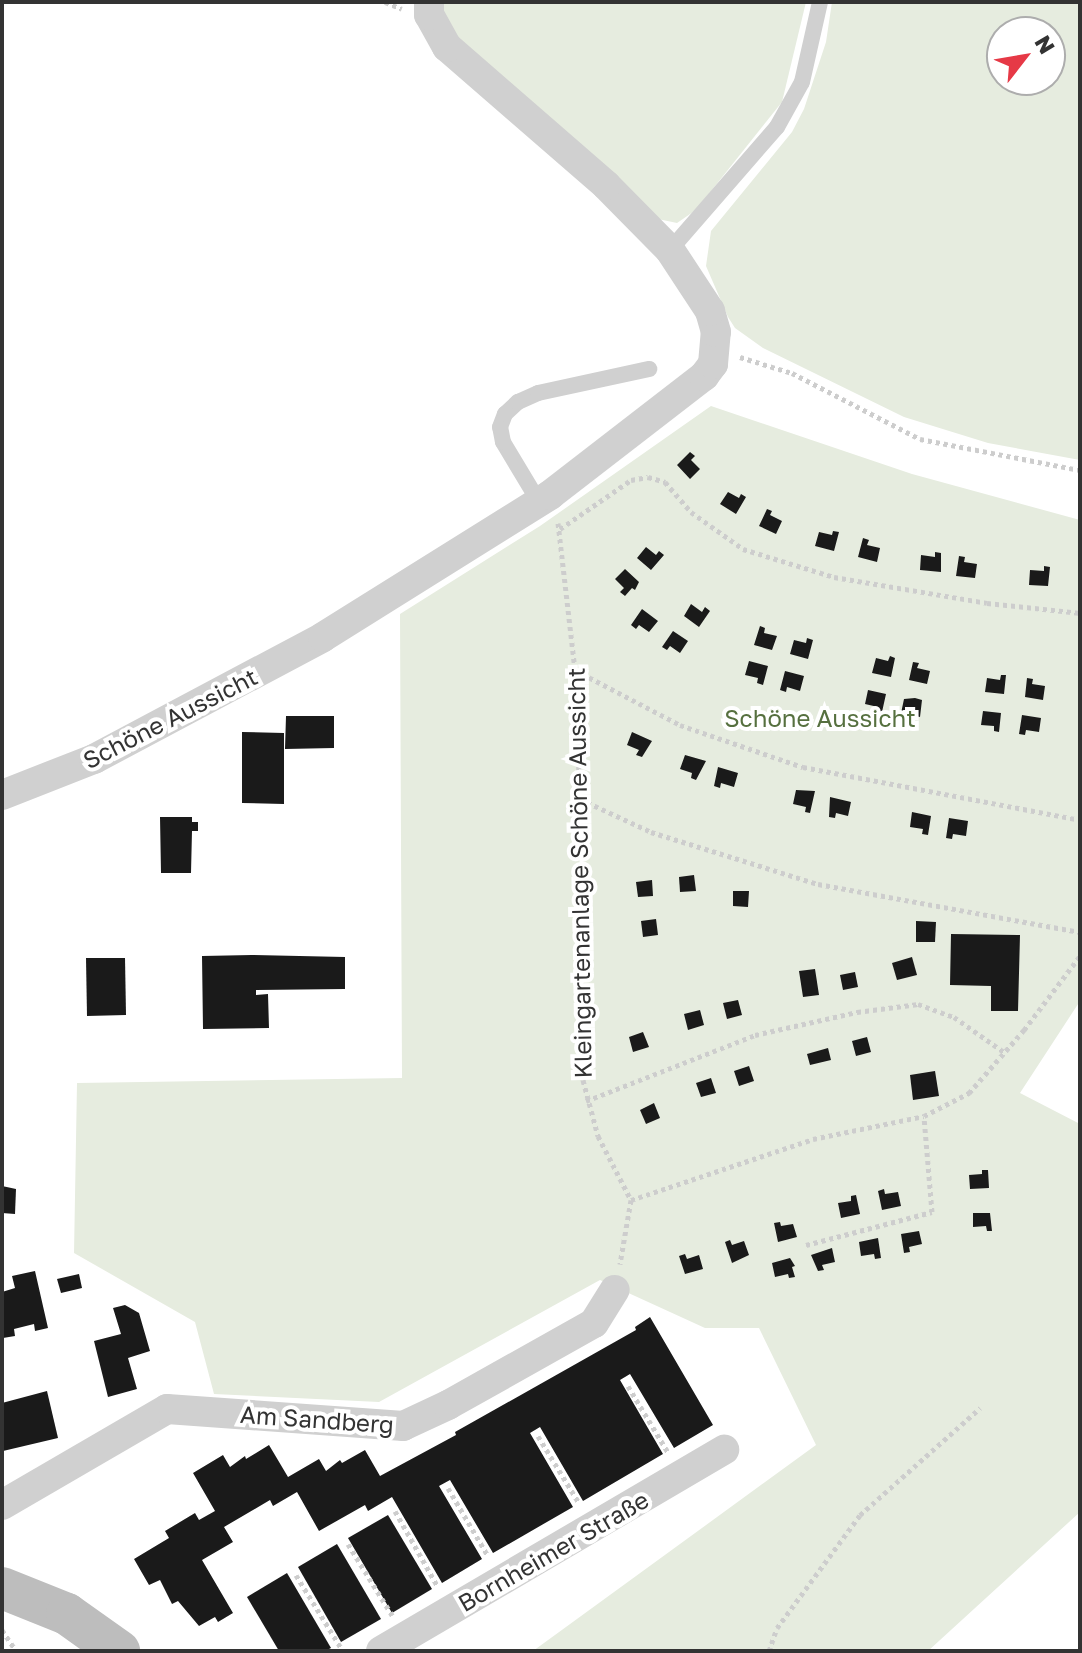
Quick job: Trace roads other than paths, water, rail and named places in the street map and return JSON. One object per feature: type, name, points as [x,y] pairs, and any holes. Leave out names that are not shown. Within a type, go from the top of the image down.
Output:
[{"type":"street","points":[[429,9],[436,32],[461,61],[606,185],[670,250]]},
{"type":"street","name":"Schöne Aussicht","points":[[2,795],[94,759],[323,637],[545,499],[704,376],[713,364],[716,350],[710,311],[670,250]]},
{"type":"street","name":"Am Sandberg","points":[[2,1505],[167,1409],[403,1426],[448,1405],[594,1323],[615,1290]]},
{"type":"street","name":"Bornheimer Straße","points":[[393,1644],[724,1450]]},
{"type":"street","points":[[2,1588],[67,1614],[119,1651]]},
{"type":"lane","points":[[670,250],[777,127],[802,82],[820,2]]},
{"type":"lane","points":[[545,499],[503,442],[500,427],[505,414],[518,402],[538,393],[649,369]]}]
